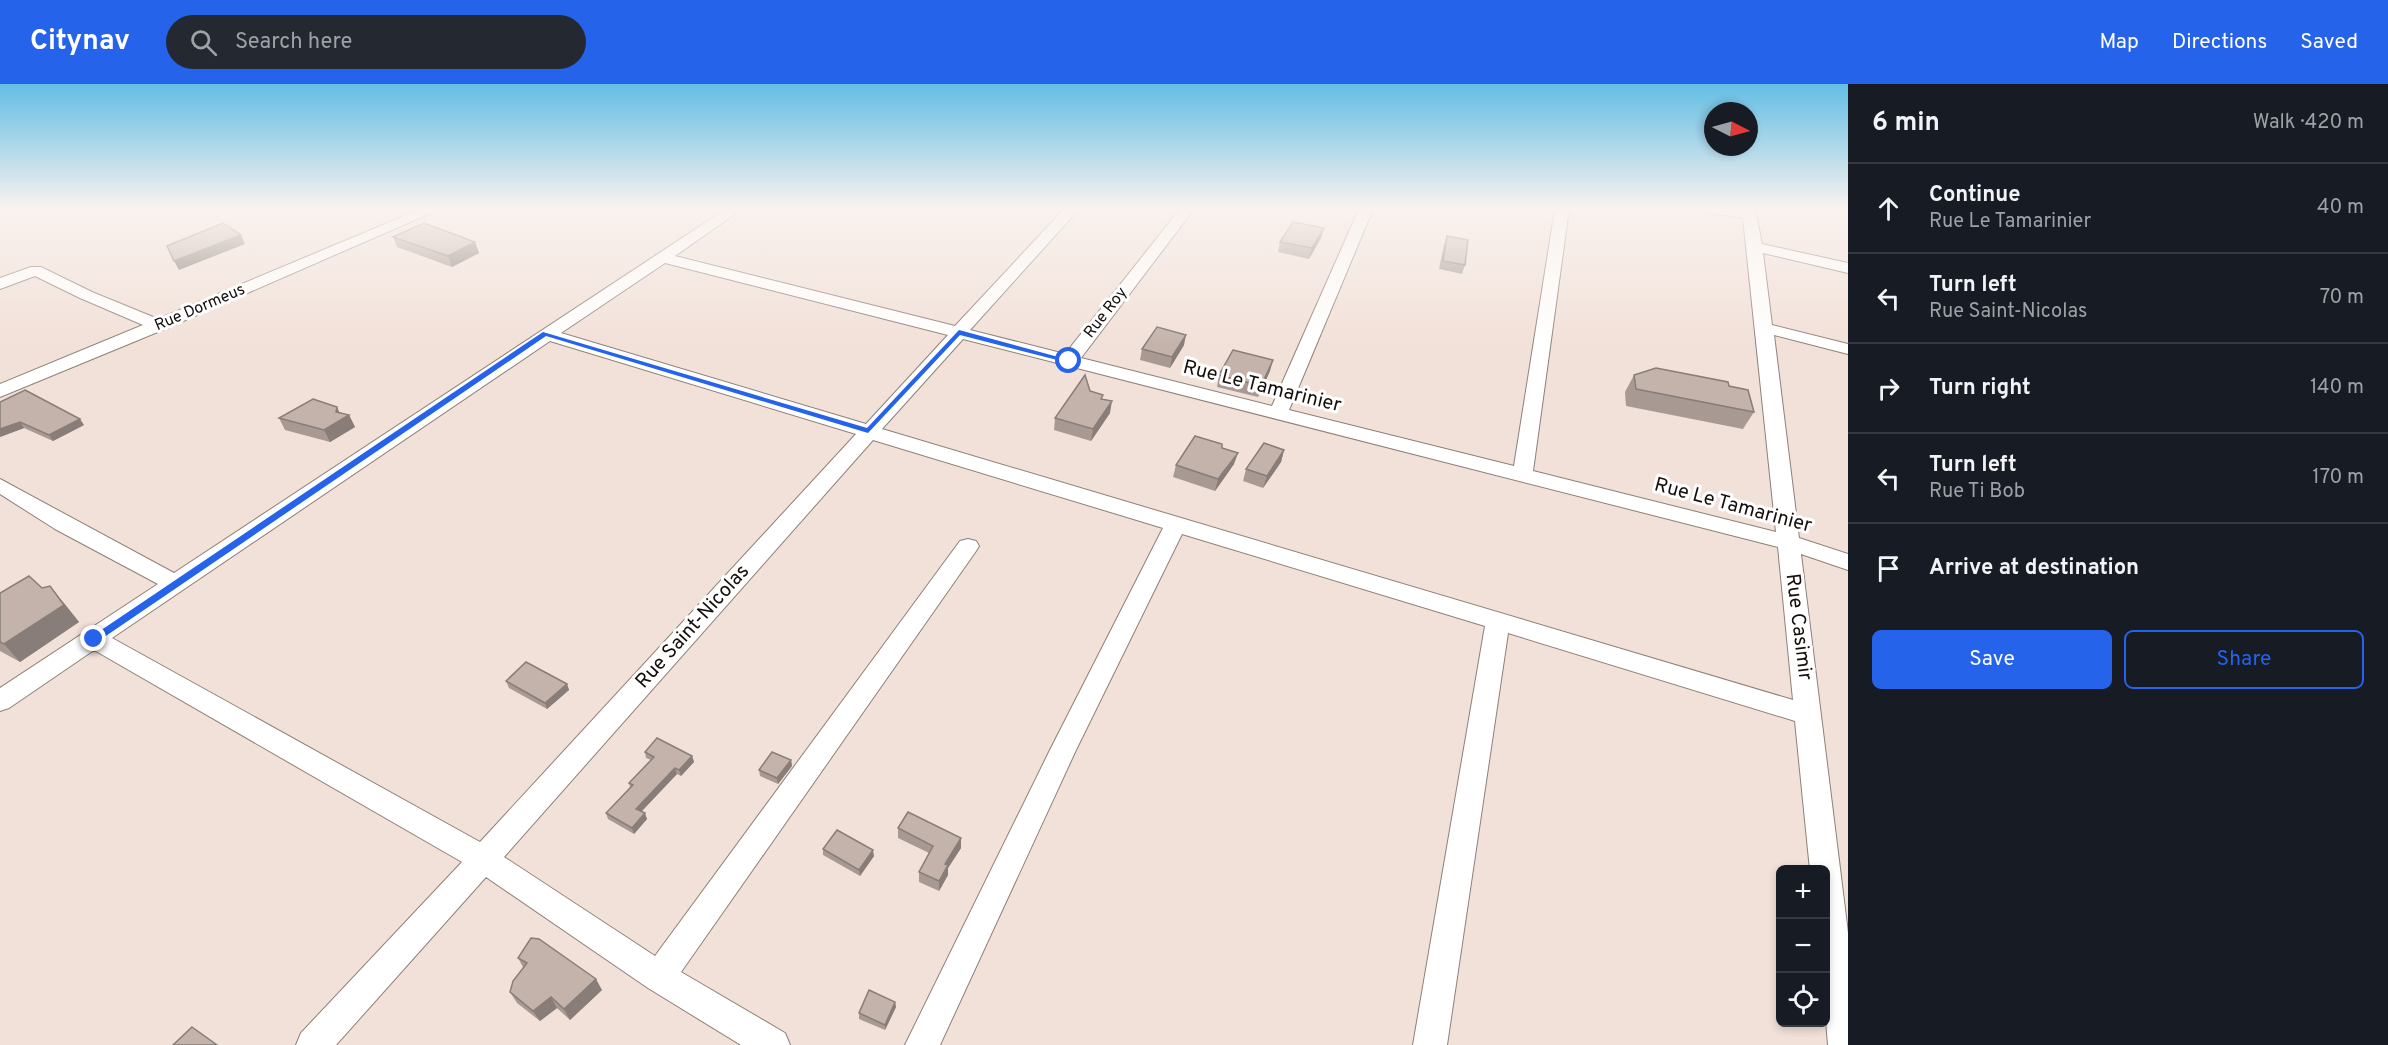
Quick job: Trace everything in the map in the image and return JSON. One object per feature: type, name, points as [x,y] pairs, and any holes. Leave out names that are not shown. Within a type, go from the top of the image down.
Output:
[{"type":"street","name":"Rue Dormeus","points":[[0,392],[327,254]]},
{"type":"street","points":[[0,701],[545,334],[670,254]]},
{"type":"street","name":"Rue Saint-Nicolas","points":[[313,1045],[485,860],[868,431],[1031,254]]},
{"type":"street","name":"Rue Roy","points":[[1069,361],[1152,254]]},
{"type":"street","points":[[1278,414],[1347,254]]},
{"type":"street","points":[[1522,477],[1555,254]]},
{"type":"street","name":"Rue Casimir","points":[[1756,254],[1845,1045]]},
{"type":"street","points":[[1785,254],[1848,268]]},
{"type":"street","name":"Rue Le Tamarinier","points":[[664,258],[1522,477],[1788,542],[1848,562]]},
{"type":"street","points":[[0,284],[36,270],[86,295],[159,325]]},
{"type":"street","points":[[1764,328],[1848,349]]},
{"type":"street","points":[[545,334],[1809,715]]},
{"type":"street","points":[[0,485],[63,524],[175,583]]},
{"type":"street","points":[[922,1045],[1063,750],[1176,524]]},
{"type":"street","points":[[659,977],[968,546]]},
{"type":"street","points":[[1430,1045],[1498,621]]},
{"type":"street","points":[[94,639],[485,860],[659,977],[773,1045]]},
{"type":"building","points":[[171,254],[192,254],[174,261]]},
{"type":"building","points":[[1444,254],[1466,254],[1465,265],[1443,261]]},
{"type":"building","points":[[1157,327],[1186,335],[1172,357],[1142,349]]},
{"type":"building","points":[[1233,350],[1273,360],[1261,386],[1219,375]]},
{"type":"building","points":[[1656,368],[1728,382],[1729,386],[1748,390],[1754,412],[1636,389],[1634,375]]},
{"type":"building","points":[[1085,375],[1090,391],[1103,395],[1101,399],[1112,401],[1093,429],[1055,418]]},
{"type":"building","points":[[25,390],[80,419],[49,435],[20,422],[0,429],[0,402]]},
{"type":"building","points":[[313,399],[337,407],[336,412],[349,415],[324,430],[279,418]]},
{"type":"building","points":[[1195,436],[1222,444],[1222,448],[1238,453],[1218,479],[1176,465]]},
{"type":"building","points":[[1264,443],[1284,450],[1267,476],[1246,469]]},
{"type":"building","points":[[29,576],[42,588],[50,586],[64,605],[4,644],[0,642],[0,593]]},
{"type":"building","points":[[526,662],[567,684],[545,703],[506,681]]},
{"type":"building","points":[[657,738],[692,756],[679,770],[675,768],[636,809],[645,813],[632,828],[606,813],[633,785],[629,783],[654,757],[645,752]]},
{"type":"building","points":[[772,752],[791,760],[777,778],[759,770]]},
{"type":"building","points":[[908,812],[961,838],[945,864],[948,865],[939,881],[919,872],[933,846],[898,828]]},
{"type":"building","points":[[837,830],[873,850],[859,870],[823,849]]},
{"type":"building","points":[[531,938],[539,939],[596,979],[564,1009],[551,997],[533,1011],[510,992],[513,981],[527,963],[518,958]]},
{"type":"building","points":[[869,990],[895,1002],[885,1025],[859,1013]]},
{"type":"building","points":[[192,1027],[217,1045],[173,1045]]},
{"type":"route","points":[[94,639],[545,334],[868,431],[959,332],[1069,361]]}]
